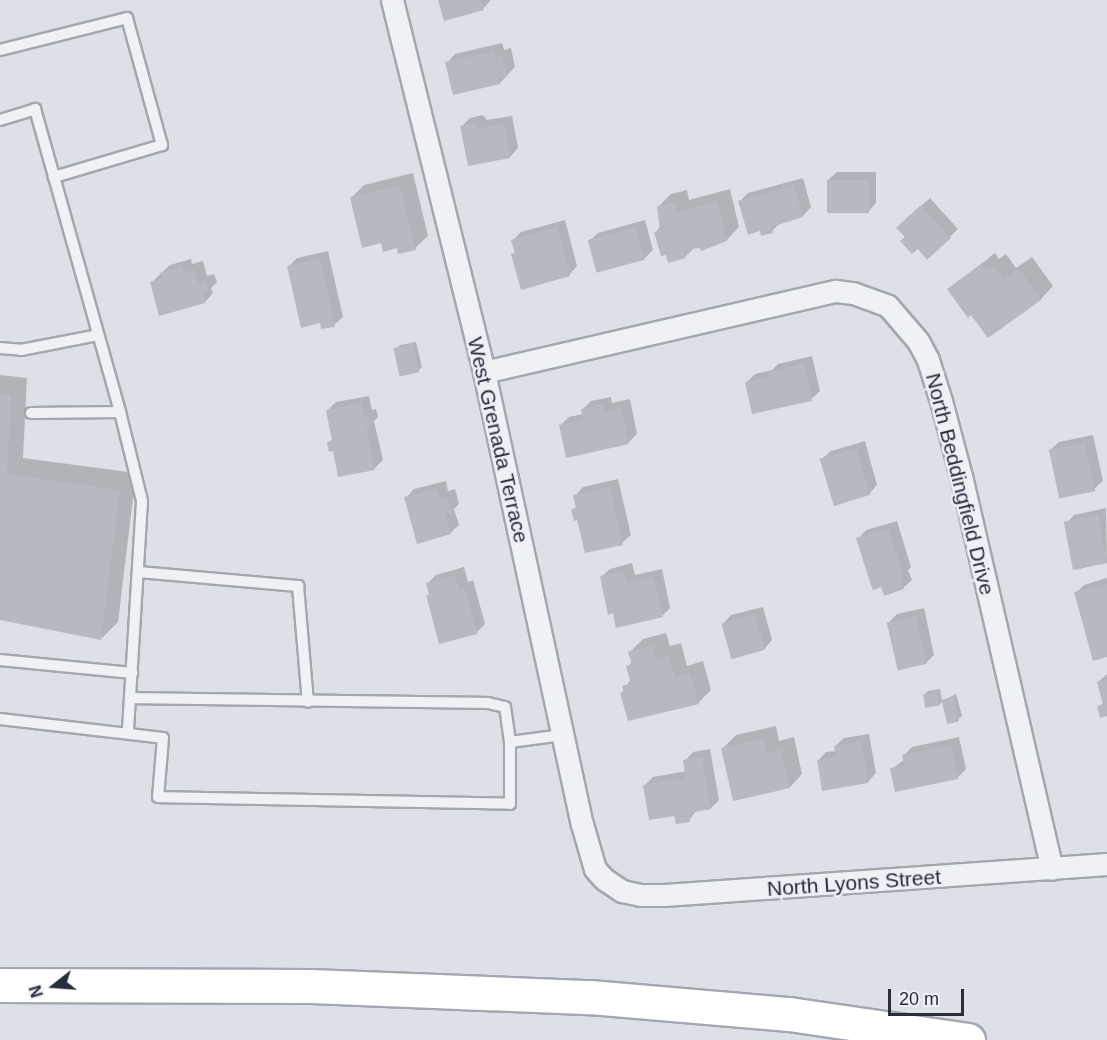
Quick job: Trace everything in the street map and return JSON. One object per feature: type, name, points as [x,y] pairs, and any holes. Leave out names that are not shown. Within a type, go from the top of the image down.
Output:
[{"type":"highway","points":[[0,986],[311,986],[590,997],[789,1014],[968,1040]]},
{"type":"street","name":"West Grenada Terrace","points":[[392,0],[484,372],[582,824],[596,869],[604,879]]},
{"type":"street","name":"North Beddingfield Drive","points":[[484,372],[836,291],[853,292],[888,306],[918,341],[928,360],[941,401],[962,480],[1052,869]]},
{"type":"street","name":"North Lyons Street","points":[[604,879],[622,891],[664,896],[1107,864]]},
{"type":"lane","points":[[0,50],[127,18],[162,145],[54,177]]},
{"type":"lane","points":[[0,120],[35,109],[120,412],[142,501],[128,732]]},
{"type":"lane","points":[[0,348],[21,350],[98,335]]},
{"type":"lane","points":[[32,413],[120,412]]},
{"type":"lane","points":[[138,572],[298,586],[308,702]]},
{"type":"lane","points":[[0,660],[132,673]]},
{"type":"lane","points":[[0,719],[128,732],[163,738],[158,797],[510,804],[510,742],[505,707],[487,703],[131,698]]},
{"type":"lane","points":[[510,742],[562,735]]},
{"type":"building","points":[[438,0],[481,0],[484,10],[444,21]]},
{"type":"building","points":[[494,51],[496,57],[502,55],[507,76],[499,78],[500,84],[453,95],[445,62]]},
{"type":"building","points":[[474,123],[478,128],[504,123],[510,158],[468,166],[460,126]]},
{"type":"building","points":[[827,180],[869,180],[869,213],[827,213]]},
{"type":"building","points":[[400,185],[416,250],[398,254],[397,248],[383,252],[381,243],[362,248],[350,197]]},
{"type":"building","points":[[794,185],[803,217],[771,227],[773,233],[761,236],[760,231],[748,235],[738,201]]},
{"type":"building","points":[[717,201],[727,241],[701,251],[700,248],[684,250],[686,258],[668,263],[666,255],[661,256],[654,232],[660,230],[657,207],[674,202],[677,212]]},
{"type":"building","points":[[921,205],[951,238],[927,260],[918,249],[912,254],[900,241],[905,237],[896,228]]},
{"type":"building","points":[[557,227],[570,276],[521,290],[511,254],[515,253],[511,240]]},
{"type":"building","points":[[636,227],[645,260],[597,273],[588,240]]},
{"type":"building","points":[[320,258],[335,327],[321,329],[320,323],[301,328],[287,266]]},
{"type":"building","points":[[981,264],[986,270],[993,266],[1003,280],[1019,268],[1041,300],[988,338],[971,315],[968,318],[947,289]]},
{"type":"building","points":[[182,266],[184,272],[194,269],[198,283],[206,282],[209,292],[203,294],[205,303],[159,316],[150,282],[161,279],[160,273]]},
{"type":"building","points":[[413,344],[419,372],[399,377],[393,348]]},
{"type":"building","points":[[804,364],[812,401],[752,414],[745,382],[769,376],[768,372]]},
{"type":"building","points":[[0,393],[11,395],[7,474],[120,490],[101,640],[0,620]]},
{"type":"building","points":[[361,403],[364,417],[368,416],[370,427],[366,429],[375,470],[338,477],[333,451],[329,452],[327,442],[332,441],[326,410]]},
{"type":"building","points":[[602,404],[604,411],[622,407],[629,444],[566,458],[559,425],[583,420],[581,409]]},
{"type":"building","points":[[1085,442],[1095,491],[1059,499],[1049,450]]},
{"type":"building","points":[[856,448],[870,495],[834,506],[820,459]]},
{"type":"building","points":[[610,487],[623,545],[585,553],[577,520],[574,521],[571,510],[576,508],[573,495]]},
{"type":"building","points":[[437,488],[440,498],[447,496],[452,514],[446,515],[451,534],[417,544],[404,497]]},
{"type":"building","points":[[1098,515],[1107,563],[1073,570],[1064,522]]},
{"type":"building","points":[[888,528],[904,577],[900,577],[904,589],[884,596],[881,587],[873,590],[856,538]]},
{"type":"building","points":[[624,571],[627,583],[654,577],[663,617],[616,628],[613,613],[608,615],[600,576]]},
{"type":"building","points":[[455,575],[459,589],[465,588],[477,634],[439,644],[426,595],[429,595],[426,583]]},
{"type":"building","points":[[1107,583],[1107,657],[1093,661],[1074,592]]},
{"type":"building","points":[[755,614],[765,650],[732,659],[721,624]]},
{"type":"building","points":[[916,616],[927,664],[898,670],[887,623]]},
{"type":"building","points":[[653,645],[657,658],[669,655],[675,677],[690,673],[699,704],[628,721],[620,693],[624,692],[622,686],[631,684],[626,666],[632,664],[628,652]]},
{"type":"building","points":[[1107,679],[1107,716],[1100,718],[1097,706],[1103,705],[1097,682]]},
{"type":"building","points":[[937,692],[939,706],[925,708],[923,694]]},
{"type":"building","points":[[953,697],[959,721],[947,724],[941,700]]},
{"type":"building","points":[[763,738],[766,753],[781,749],[790,788],[733,801],[721,748]]},
{"type":"building","points":[[861,741],[868,783],[822,791],[817,760],[836,757],[834,746]]},
{"type":"building","points":[[951,745],[958,779],[895,792],[890,768],[904,765],[902,755]]},
{"type":"building","points":[[702,757],[711,809],[689,813],[690,822],[676,824],[674,816],[649,820],[643,785],[686,778],[683,760]]}]
